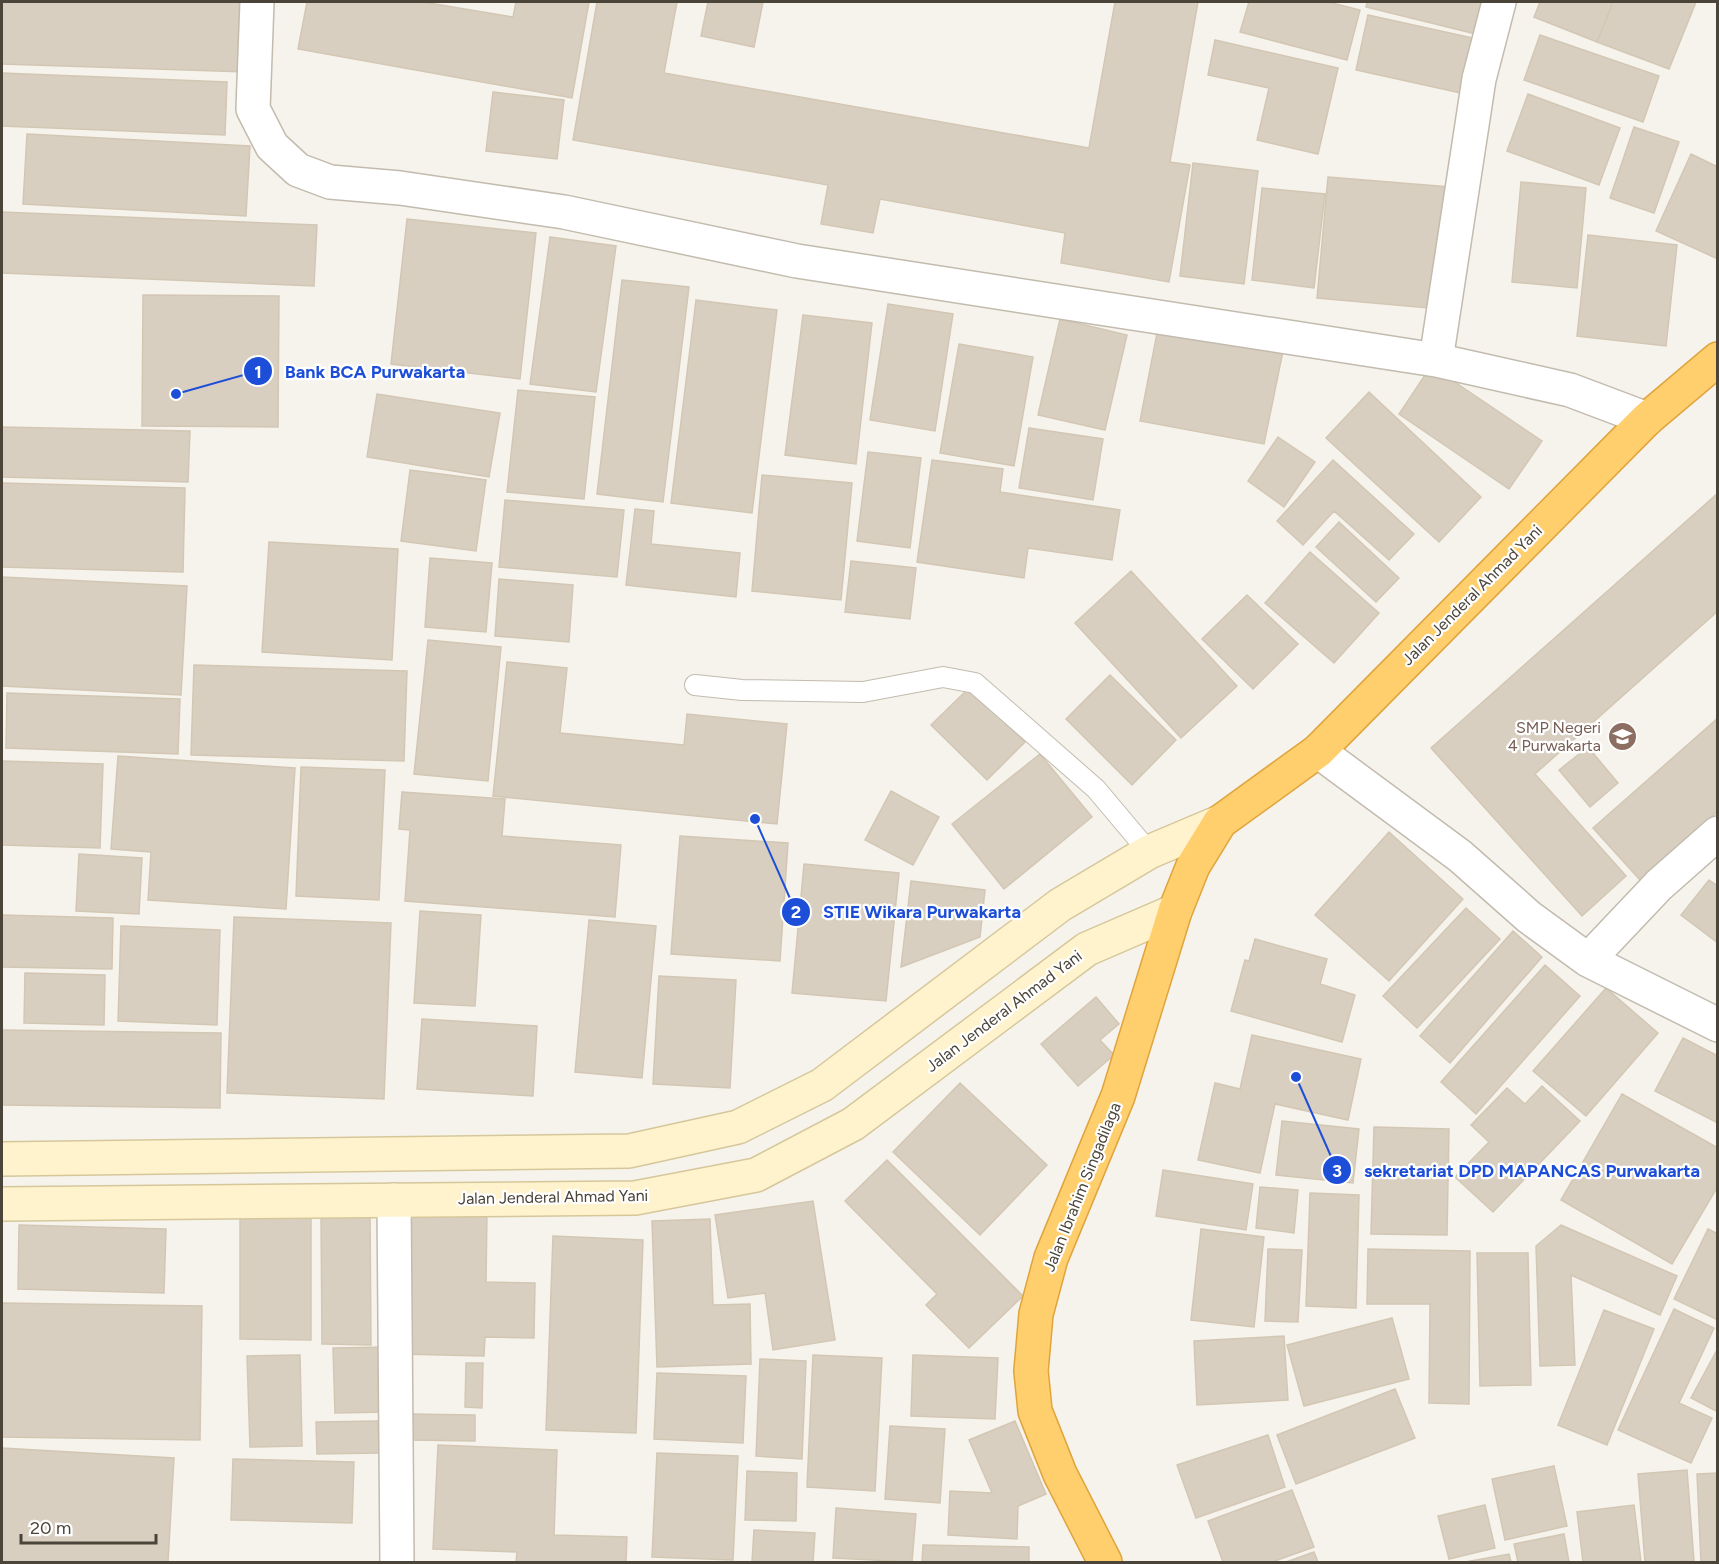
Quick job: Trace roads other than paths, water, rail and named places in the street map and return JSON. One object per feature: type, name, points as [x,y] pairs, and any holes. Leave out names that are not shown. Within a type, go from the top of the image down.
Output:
[{"type":"highway","name":"Jalan Jenderal Ahmad Yani","points":[[1175,911],[1193,866],[1220,822],[1318,751],[1647,419],[1718,359]]},
{"type":"highway","name":"Jalan Ibrahim Singadilaga","points":[[1105,1563],[1060,1474],[1035,1411],[1031,1371],[1036,1314],[1051,1258],[1118,1096],[1175,911]]},
{"type":"main road","name":"Jalan Jenderal Ahmad Yani","points":[[14,1158],[629,1151],[738,1127],[822,1085],[1060,905],[1149,852],[1220,822]]},
{"type":"main road","name":"Jalan Jenderal Ahmad Yani","points":[[15,1205],[635,1198],[756,1175],[853,1124],[1087,949],[1175,911]]},
{"type":"main road","points":[[822,1085],[853,1124]]},
{"type":"main road","points":[[523,1152],[524,1198]]},
{"type":"main road","points":[[14,1158],[15,1205]]},
{"type":"street","points":[[257,2],[253,110],[272,146],[298,170],[330,182],[400,188],[564,212],[797,261],[1436,360],[1570,390],[1647,419]]},
{"type":"street","points":[[1436,360],[1479,79],[1499,2]]},
{"type":"street","points":[[1318,751],[1460,856],[1529,917],[1588,960],[1718,1025]]},
{"type":"street","points":[[1588,960],[1659,885],[1718,833]]},
{"type":"street","points":[[394,1200],[397,1563]]},
{"type":"lane","points":[[695,685],[742,690],[863,692],[943,677],[975,683],[1096,789],[1149,852]]},
{"type":"place","name":"Bank BCA Purwakarta","points":[[176,394]]},
{"type":"place","name":"SMP Negeri 4 Purwakarta","points":[[1622,736]]},
{"type":"place","name":"STIE Wikara Purwakarta","points":[[755,819]]},
{"type":"place","name":"sekretariat DPD MAPANCAS Purwakarta","points":[[1296,1077]]}]
